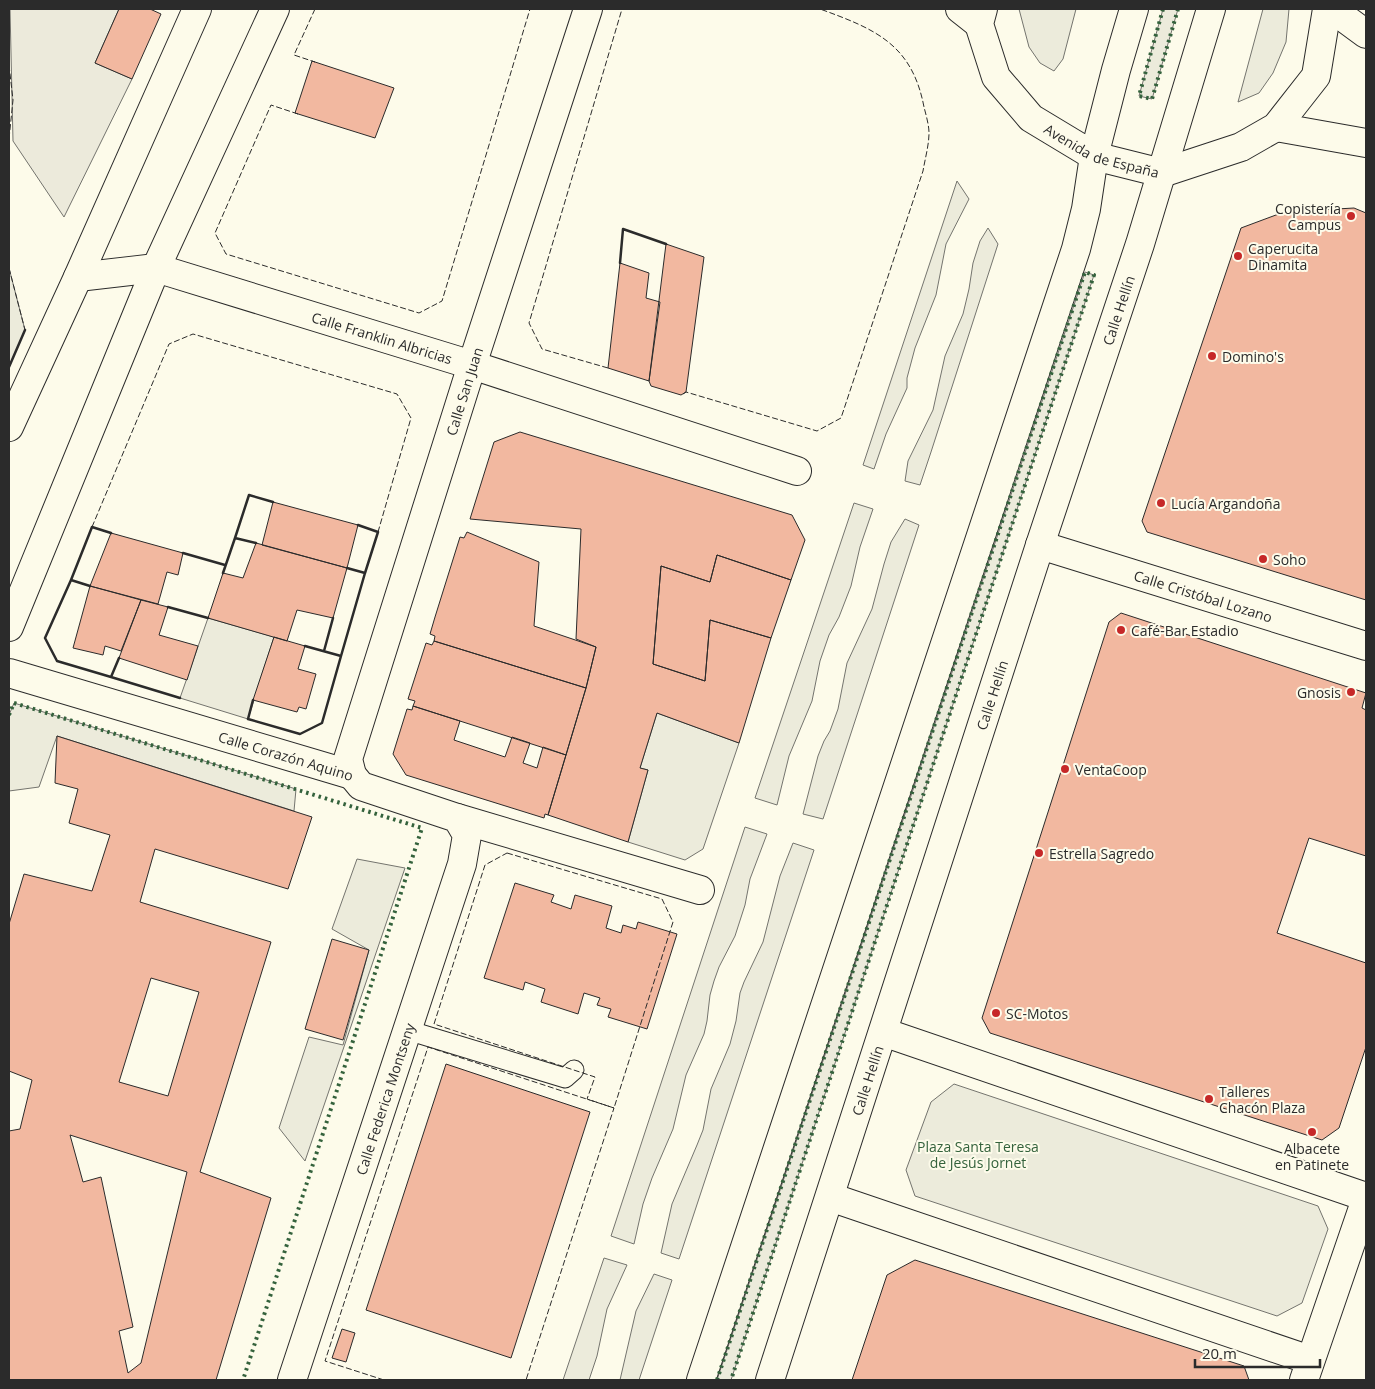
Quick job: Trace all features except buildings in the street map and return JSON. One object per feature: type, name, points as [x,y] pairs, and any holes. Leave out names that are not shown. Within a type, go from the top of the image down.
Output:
[{"type":"street","points":[[9,427],[78,278],[197,9]]},
{"type":"street","points":[[9,627],[156,268],[276,9]]},
{"type":"street","name":"Calle San Juan","points":[[352,775],[348,759],[472,366],[588,9]]},
{"type":"street","points":[[701,1380],[1076,248],[1086,209],[1094,156],[1134,9]]},
{"type":"street","name":"Calle Hellín","points":[[770,1380],[1162,173],[1211,9]]},
{"type":"street","name":"Avenida de España","points":[[974,14],[996,77],[1031,118],[1094,156],[1162,173],[1241,147],[1276,127],[1316,76],[1327,9]]},
{"type":"street","points":[[1332,9],[1366,34]]},
{"type":"street","points":[[1276,127],[1366,143]]},
{"type":"street","name":"Calle Franklin Albricias","points":[[78,278],[156,268],[472,366],[797,471]]},
{"type":"street","name":"Calle Cristóbal Lozano","points":[[1040,545],[1366,646]]},
{"type":"street","name":"Calle Corazón Aquino","points":[[9,673],[352,775],[361,786],[457,818],[700,890]]},
{"type":"street","name":"Calle Federica Montseny","points":[[292,1380],[462,864],[467,835],[457,818]]},
{"type":"street","points":[[830,1197],[1307,1370],[1366,1198],[883,1032]]},
{"type":"lane","points":[[407,1030],[565,1078],[574,1070]]},
{"type":"green space","points":[[1019,9],[1076,9],[1063,59],[1054,71],[1040,63],[1029,47]]},
{"type":"green space","points":[[1163,9],[1178,9],[1152,99],[1139,96]]},
{"type":"green space","points":[[1263,9],[1289,9],[1286,42],[1273,73],[1259,93],[1238,102]]},
{"type":"green space","points":[[957,181],[969,199],[946,244],[936,295],[915,348],[907,378],[907,388],[886,434],[874,469],[863,465]]},
{"type":"green space","points":[[988,228],[998,244],[931,452],[920,485],[905,481],[908,461],[933,410],[945,356],[963,314],[973,263],[980,241]]},
{"type":"green space","points":[[9,268],[25,330],[9,367]]},
{"type":"green space","points":[[1085,272],[1094,275],[731,1380],[717,1380]]},
{"type":"green space","points":[[854,503],[873,509],[860,547],[851,586],[839,617],[829,635],[820,661],[812,701],[789,756],[777,805],[755,798]]},
{"type":"green space","points":[[905,519],[919,525],[823,819],[803,814],[818,756],[838,709],[847,663],[872,609],[891,542]]},
{"type":"green space","points":[[208,618],[274,637],[248,719],[180,698]]},
{"type":"green space","points":[[14,703],[296,789],[294,811],[57,736],[39,787],[9,791],[9,715]]},
{"type":"green space","points":[[657,713],[739,743],[703,849],[685,860],[628,842],[648,770],[640,768]]},
{"type":"green space","points":[[745,827],[767,834],[750,879],[745,905],[735,936],[714,981],[704,1034],[686,1075],[673,1129],[643,1204],[634,1244],[611,1236]]},
{"type":"green space","points":[[793,843],[814,850],[679,1259],[661,1253],[672,1204],[703,1130],[711,1089],[730,1044],[740,993],[763,942],[780,876]]},
{"type":"green space","points":[[357,859],[405,868],[305,1161],[279,1128],[309,1037],[343,1045],[369,950],[332,929]]},
{"type":"green space","name":"Plaza Santa Teresa de Jesús Jornet","points":[[954,1084],[1318,1206],[1328,1229],[1302,1303],[1277,1316],[915,1196],[906,1170],[931,1102]]},
{"type":"green space","points":[[604,1258],[627,1265],[607,1309],[597,1356],[589,1380],[563,1380]]},
{"type":"green space","points":[[654,1274],[672,1280],[639,1380],[620,1380],[636,1311]]},
{"type":"shaded area","points":[[10,9],[119,9],[95,63],[132,79],[64,217],[13,141]]},
{"type":"hedge","points":[[1163,9],[1139,96],[1152,99],[1178,9]]},
{"type":"hedge","points":[[717,1380],[1085,272],[1094,275],[731,1380]]},
{"type":"hedge","points":[[9,715],[14,703],[422,828],[243,1380]]},
{"type":"fence","points":[[315,9],[294,55],[315,62]]},
{"type":"fence","points":[[298,114],[271,105],[215,233],[226,254],[419,313],[442,301],[530,9]]},
{"type":"fence","points":[[608,368],[542,349],[529,323],[622,9]]},
{"type":"fence","points":[[683,394],[686,392],[817,431],[841,418],[923,171],[929,130],[918,86],[910,68],[900,54],[874,32],[820,9]]},
{"type":"fence","points":[[9,65],[13,100],[9,139]]},
{"type":"fence","points":[[9,268],[25,330]]},
{"type":"fence","points":[[92,527],[169,344],[193,334],[397,394],[411,418],[378,532]]},
{"type":"fence","points":[[507,853],[662,899],[673,922],[614,1108],[587,1099],[595,1077],[434,1024],[485,865],[507,853]]},
{"type":"fence","points":[[384,1380],[325,1361],[428,1047],[614,1108],[526,1380]]},
{"type":"wall","points":[[620,263],[623,229],[666,244]]},
{"type":"wall","points":[[9,367],[25,330]]},
{"type":"wall","points":[[256,543],[235,538],[249,495],[273,502]]},
{"type":"wall","points":[[347,568],[365,573],[378,532],[358,525]]},
{"type":"wall","points":[[71,580],[92,527],[111,533]]},
{"type":"wall","points":[[223,573],[235,538]]},
{"type":"wall","points":[[183,553],[225,565]]},
{"type":"wall","points":[[305,646],[341,656],[365,573]]},
{"type":"wall","points":[[90,586],[71,580],[45,638],[57,661],[111,677]]},
{"type":"wall","points":[[168,607],[208,618]]},
{"type":"wall","points":[[324,651],[333,618]]},
{"type":"wall","points":[[253,700],[248,719],[300,734],[322,723],[341,656]]},
{"type":"wall","points":[[119,658],[111,677],[180,698]]},
{"type":"place","name":"Copistería Campus","points":[[1351,216]]},
{"type":"place","name":"Caperucita Dinamita","points":[[1238,256]]},
{"type":"place","name":"Domino's","points":[[1212,356]]},
{"type":"place","name":"Lucía Argandoña","points":[[1161,503]]},
{"type":"place","name":"Soho","points":[[1263,559]]},
{"type":"place","name":"Café-Bar Estadio","points":[[1121,630]]},
{"type":"place","name":"Gnosis","points":[[1351,692]]},
{"type":"place","name":"VentaCoop","points":[[1065,769]]},
{"type":"place","name":"Estrella Sagredo","points":[[1039,853]]},
{"type":"place","name":"SC-Motos","points":[[996,1013]]},
{"type":"place","name":"Talleres Chacón Plaza","points":[[1209,1099]]},
{"type":"place","name":"Albacete en Patinete","points":[[1312,1132]]}]
